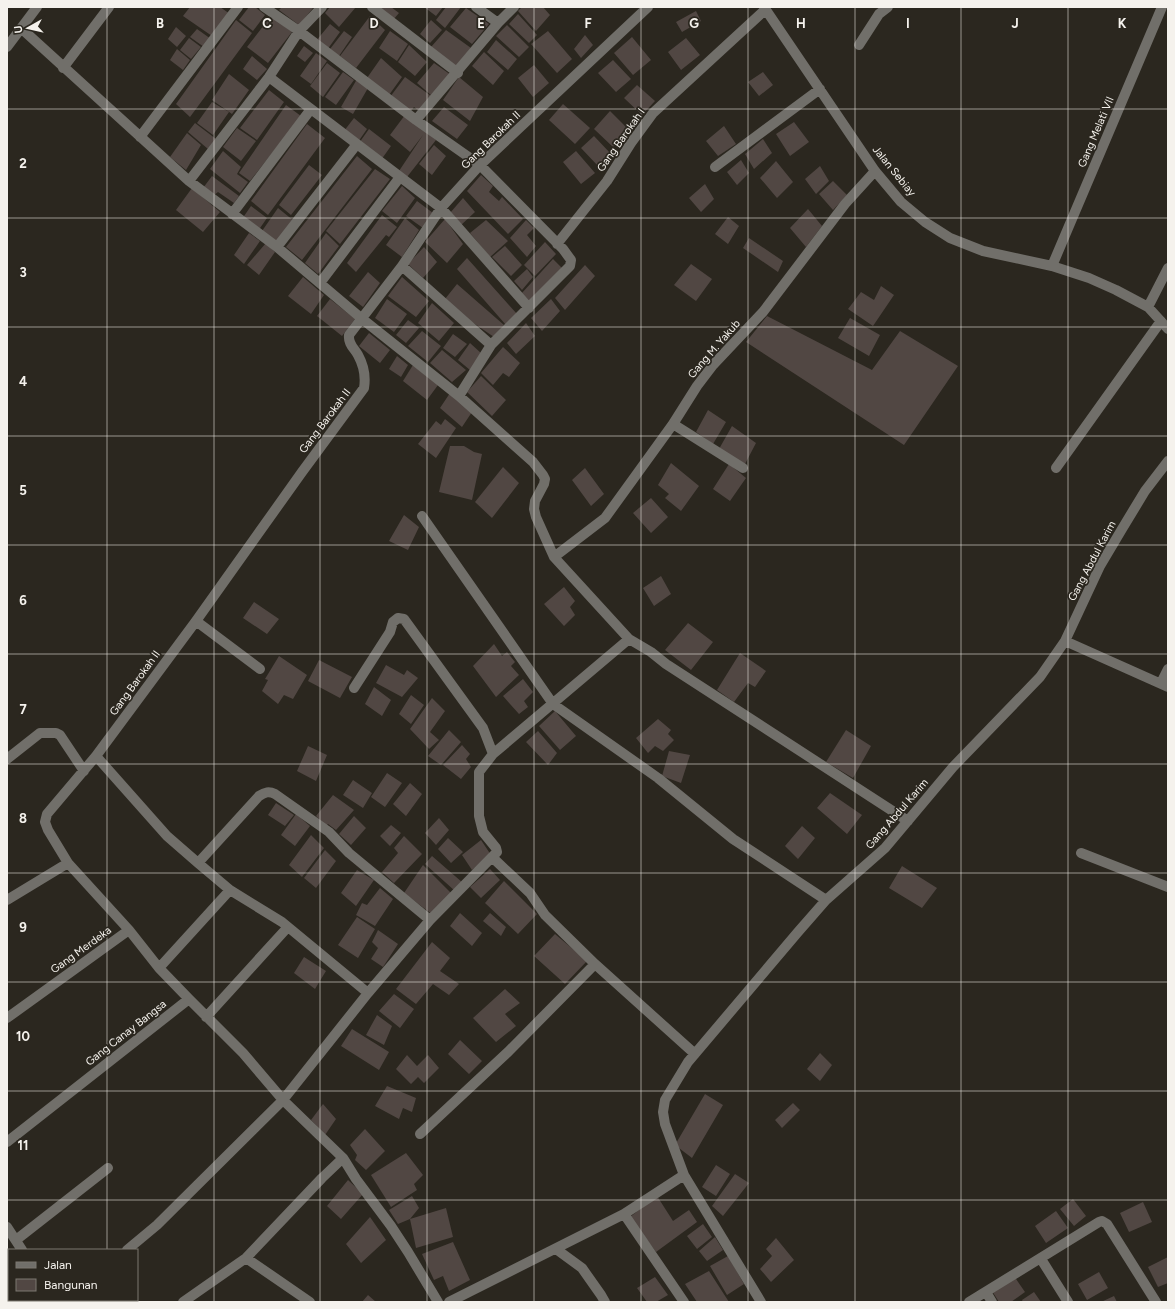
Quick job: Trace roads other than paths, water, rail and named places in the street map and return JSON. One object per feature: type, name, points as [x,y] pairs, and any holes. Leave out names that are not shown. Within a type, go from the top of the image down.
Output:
[{"type":"street","points":[[7,47],[37,7]]},
{"type":"street","points":[[64,68],[108,7]]},
{"type":"street","points":[[140,137],[238,7]]},
{"type":"street","points":[[264,7],[299,31],[416,120],[480,165],[571,260],[570,266],[491,346],[459,396]]},
{"type":"street","points":[[189,181],[269,77],[299,31],[322,7]]},
{"type":"street","points":[[372,7],[458,73]]},
{"type":"street","points":[[476,7],[498,23]]},
{"type":"street","points":[[416,120],[458,73],[498,23],[514,7]]},
{"type":"street","name":"Gang Barokah II","points":[[47,814],[96,756],[196,621],[364,388],[366,378],[364,367],[348,340],[349,336],[361,318],[402,266],[441,208],[480,165],[648,7]]},
{"type":"street","points":[[859,45],[879,14],[888,7]]},
{"type":"street","name":"Gang Melati VII","points":[[1052,266],[1162,7]]},
{"type":"street","name":"Jalan Sebiay","points":[[765,8],[875,170],[901,202],[925,222],[950,238],[983,252],[1052,266],[1103,284],[1148,307],[1168,329]]},
{"type":"street","name":"Gang Barokah I","points":[[557,244],[606,181],[653,113],[765,8]]},
{"type":"street","points":[[22,29],[189,181],[276,247],[361,318],[459,396],[533,462],[543,475],[544,479],[544,484],[535,501],[534,509],[536,517],[554,557],[629,639],[908,821]]},
{"type":"street","points":[[269,77],[441,208],[529,308]]},
{"type":"street","points":[[715,167],[820,89]]},
{"type":"street","points":[[232,214],[312,110]]},
{"type":"street","points":[[276,247],[357,144]]},
{"type":"street","name":"Gang M. Yakub","points":[[554,557],[605,518],[673,424],[697,386],[713,365],[763,312],[845,204],[875,170]]},
{"type":"street","points":[[320,283],[400,177]]},
{"type":"street","points":[[402,266],[491,346]]},
{"type":"street","points":[[1148,307],[1168,268]]},
{"type":"street","points":[[1056,468],[1161,321]]},
{"type":"street","points":[[673,424],[743,468]]},
{"type":"street","name":"Gang Abdul Karim","points":[[761,1302],[684,1175],[665,1124],[663,1112],[665,1100],[688,1062],[826,900],[886,848],[953,767],[1040,677],[1065,641],[1100,566],[1114,541],[1145,491],[1168,461]]},
{"type":"street","points":[[422,516],[553,704],[658,778],[733,839],[826,900]]},
{"type":"street","points":[[354,688],[390,632],[393,622],[398,618],[404,619],[483,728],[493,754]]},
{"type":"street","points":[[196,621],[260,669]]},
{"type":"street","points":[[128,1249],[157,1225],[283,1100],[368,993],[430,920],[497,852],[496,848],[482,832],[479,816],[479,772],[493,754],[629,639]]},
{"type":"street","points":[[1065,641],[1164,685],[1168,669]]},
{"type":"street","points":[[7,759],[40,733],[56,733],[60,735],[84,771]]},
{"type":"street","points":[[96,756],[167,836],[230,890],[282,922],[368,993]]},
{"type":"street","points":[[198,863],[259,796],[264,792],[270,792],[329,832],[355,858],[430,920]]},
{"type":"street","name":"Gang Merdeka","points":[[7,1018],[129,930],[68,863],[48,830],[45,822],[47,814]]},
{"type":"street","points":[[1081,853],[1168,887]]},
{"type":"street","points":[[492,858],[530,893],[545,915],[594,964],[695,1054]]},
{"type":"street","points":[[7,900],[68,863]]},
{"type":"street","points":[[159,968],[230,890]]},
{"type":"street","points":[[206,1016],[288,928]]},
{"type":"street","points":[[129,930],[159,968],[188,999],[244,1052],[283,1100],[343,1158],[356,1179],[391,1226],[438,1302]]},
{"type":"street","points":[[420,1134],[508,1052],[594,964]]},
{"type":"street","name":"Gang Canay Bangsa","points":[[7,1142],[188,999]]},
{"type":"street","points":[[183,1302],[246,1258],[343,1158]]},
{"type":"street","points":[[16,1240],[108,1168]]},
{"type":"street","points":[[449,1302],[624,1214],[684,1175]]},
{"type":"street","points":[[624,1214],[684,1302]]},
{"type":"street","points":[[970,1302],[1099,1222],[1105,1222],[1156,1302]]},
{"type":"street","points":[[7,1227],[21,1249]]},
{"type":"street","points":[[556,1249],[582,1268],[605,1302]]},
{"type":"street","points":[[246,1258],[310,1302]]},
{"type":"street","points":[[1041,1259],[1068,1302]]},
{"type":"street","points":[[986,1292],[992,1302]]}]
